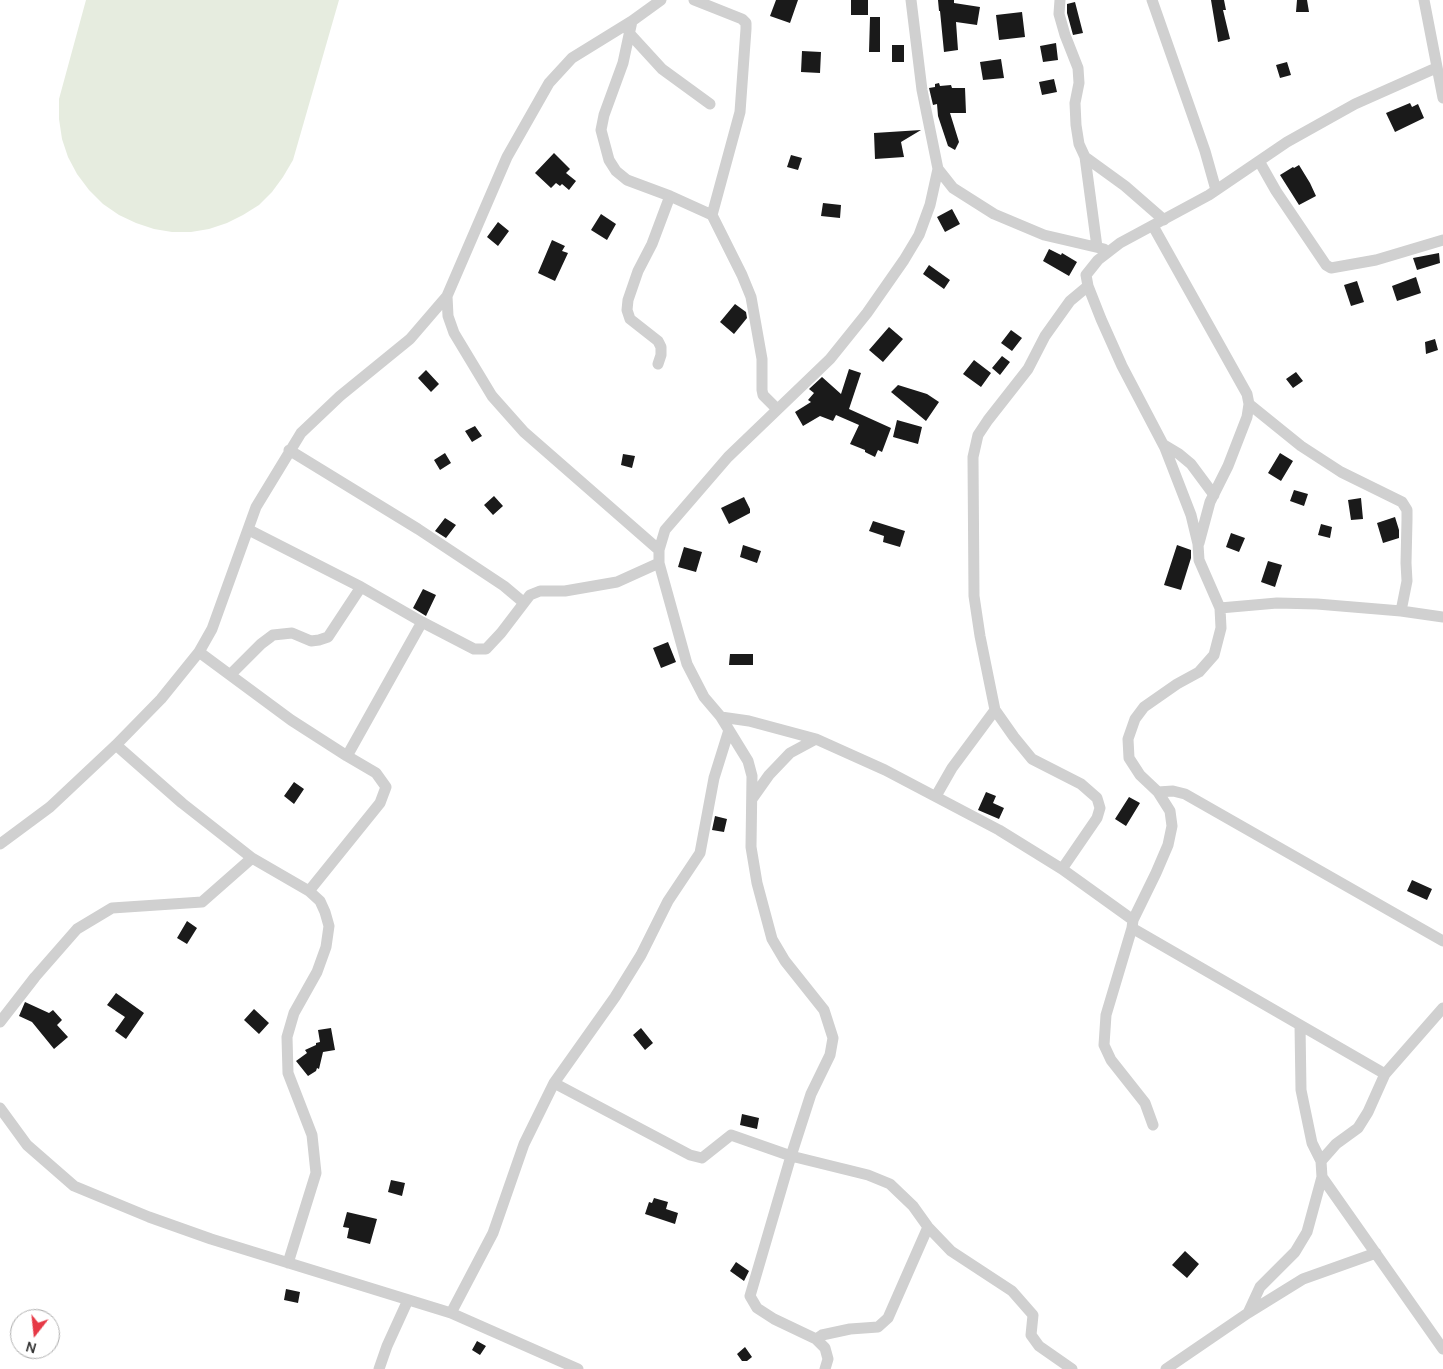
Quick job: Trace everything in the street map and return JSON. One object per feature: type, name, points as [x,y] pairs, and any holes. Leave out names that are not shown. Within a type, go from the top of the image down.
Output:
[{"type":"street","points":[[0,844],[50,807],[116,745],[161,699],[199,652],[212,629],[256,507],[301,432],[340,396],[410,339],[447,296],[507,157],[549,83],[572,58],[632,21],[661,0]]},
{"type":"street","points":[[694,0],[742,19],[746,23],[740,112],[712,215]]},
{"type":"street","points":[[825,1369],[828,1359],[824,1348],[816,1339],[774,1319],[757,1308],[750,1296],[811,1094],[830,1055],[834,1038],[824,1010],[785,960],[772,939],[757,883],[751,847],[752,776],[748,761],[721,717],[704,696],[687,664],[659,563],[659,550],[665,530],[728,457],[830,359],[867,313],[919,235],[930,205],[938,169],[922,90],[911,0]]},
{"type":"street","points":[[1060,0],[1059,14],[1078,68],[1079,83],[1075,103],[1076,125],[1079,144],[1085,157],[1097,247]]},
{"type":"street","points":[[1152,0],[1205,151],[1216,190]]},
{"type":"street","points":[[1424,0],[1443,98]]},
{"type":"street","points":[[632,21],[623,62],[604,115],[601,130],[609,160],[616,171],[627,180],[670,196],[712,215],[751,297],[762,360],[763,395],[777,409]]},
{"type":"street","points":[[629,33],[662,69],[710,104]]},
{"type":"street","points":[[1153,1125],[1145,1103],[1111,1060],[1104,1045],[1106,1015],[1133,924],[1168,845],[1172,826],[1170,811],[1158,792],[1140,775],[1129,758],[1128,739],[1135,719],[1144,707],[1199,672],[1214,655],[1221,628],[1220,608],[1199,560],[1198,544],[1191,515],[1164,445],[1122,366],[1088,286],[1086,275],[1098,260],[1109,251],[1216,190],[1287,142],[1355,104],[1436,68]]},
{"type":"street","points":[[1085,157],[1125,186],[1164,220]]},
{"type":"street","points":[[1260,160],[1276,191],[1326,265],[1331,268],[1376,260],[1443,240]]},
{"type":"street","points":[[938,169],[953,188],[994,214],[1044,235],[1109,251]]},
{"type":"street","points":[[658,364],[661,347],[658,341],[630,319],[627,310],[628,300],[638,270],[652,244],[670,196]]},
{"type":"street","points":[[1153,226],[1243,386],[1249,404],[1247,416],[1228,466],[1210,502],[1198,544]]},
{"type":"street","points":[[1062,869],[1098,818],[1100,808],[1097,798],[1080,784],[1032,759],[995,710],[974,596],[973,457],[978,436],[988,420],[1028,369],[1045,336],[1070,301],[1088,286]]},
{"type":"street","points":[[447,296],[448,316],[454,333],[492,396],[524,432],[659,550]]},
{"type":"street","points":[[1249,404],[1300,446],[1341,472],[1402,502],[1407,510],[1408,520],[1407,581],[1401,611]]},
{"type":"street","points":[[1164,445],[1191,464],[1214,495]]},
{"type":"street","points":[[289,450],[418,529],[504,586],[523,602]]},
{"type":"street","points":[[249,530],[361,587],[474,649],[486,648],[501,633],[530,595],[540,591],[565,591],[617,582],[659,563]]},
{"type":"street","points":[[231,674],[261,644],[273,635],[292,633],[311,641],[328,637],[361,587]]},
{"type":"street","points":[[1220,608],[1277,603],[1317,604],[1401,611],[1443,617]]},
{"type":"street","points":[[347,756],[422,622]]},
{"type":"street","points":[[199,652],[291,720],[376,773],[386,786],[380,803],[309,891]]},
{"type":"street","points":[[936,796],[952,768],[995,710]]},
{"type":"street","points":[[721,717],[749,721],[816,739],[885,770],[936,796],[999,830],[1062,869],[1133,924],[1385,1074]]},
{"type":"street","points":[[451,1313],[493,1233],[524,1144],[554,1083],[616,997],[641,955],[668,901],[700,853],[714,778],[728,730]]},
{"type":"street","points":[[752,799],[769,775],[790,753],[816,739]]},
{"type":"street","points":[[116,745],[182,803],[252,858],[309,891],[320,901],[325,912],[329,926],[326,947],[317,972],[294,1013],[287,1037],[288,1073],[312,1135],[316,1173],[288,1263]]},
{"type":"street","points":[[1158,792],[1173,791],[1185,794],[1443,941]]},
{"type":"street","points":[[0,1022],[35,977],[77,929],[112,908],[202,902],[252,858]]},
{"type":"street","points":[[1321,1161],[1336,1144],[1358,1128],[1368,1112],[1385,1074],[1443,1008]]},
{"type":"street","points":[[1248,1313],[1260,1288],[1295,1252],[1306,1232],[1322,1177],[1321,1161],[1312,1143],[1301,1090],[1300,1025]]},
{"type":"street","points":[[554,1083],[690,1155],[702,1158],[731,1136],[791,1156],[868,1175],[890,1184],[951,1251],[1012,1291],[1033,1315],[1031,1335],[1039,1346],[1072,1369]]},
{"type":"street","points":[[0,1108],[26,1145],[74,1186],[149,1217],[211,1239],[451,1313],[578,1369]]},
{"type":"street","points":[[1322,1177],[1443,1349]]},
{"type":"street","points":[[816,1339],[822,1335],[850,1329],[878,1328],[888,1318],[928,1227]]},
{"type":"street","points":[[1166,1369],[1248,1313],[1304,1279],[1376,1253]]},
{"type":"street","points":[[380,1369],[387,1346],[408,1300]]},
{"type":"shaded area","points":[[86,0],[339,0],[293,160],[272,192],[259,205],[227,223],[209,229],[191,232],[172,232],[154,229],[119,215],[103,204],[89,190],[77,174],[68,157],[62,139],[59,119],[59,99]]},
{"type":"building","points":[[776,0],[798,0],[790,23],[770,16]]},
{"type":"building","points":[[851,0],[868,0],[868,15],[851,15]]},
{"type":"building","points":[[938,0],[954,0],[954,3],[980,7],[977,25],[956,22],[958,50],[944,52]]},
{"type":"building","points":[[1211,0],[1224,0],[1226,10],[1223,10],[1230,39],[1218,42]]},
{"type":"building","points":[[1297,0],[1307,0],[1309,12],[1296,12]]},
{"type":"building","points":[[1075,2],[1083,33],[1073,35],[1067,13],[1067,4]]},
{"type":"building","points":[[1022,12],[1025,37],[999,40],[996,15]]},
{"type":"building","points":[[870,17],[880,17],[880,52],[869,52]]},
{"type":"building","points":[[1056,43],[1058,60],[1043,62],[1040,46]]},
{"type":"building","points":[[892,45],[904,45],[904,62],[892,62]]},
{"type":"building","points":[[802,51],[821,52],[820,73],[801,72]]},
{"type":"building","points":[[1001,59],[1004,78],[983,80],[980,62]]},
{"type":"building","points":[[1287,62],[1291,75],[1280,78],[1276,65]]},
{"type":"building","points":[[1054,79],[1057,92],[1042,95],[1039,82]]},
{"type":"building","points":[[939,83],[940,86],[951,85],[952,88],[965,88],[966,113],[950,113],[959,142],[955,150],[948,146],[938,116],[937,104],[933,105],[929,88],[935,87],[935,84]]},
{"type":"building","points":[[1410,103],[1412,107],[1418,104],[1424,118],[1395,132],[1386,113]]},
{"type":"building","points":[[921,130],[901,142],[904,157],[875,159],[874,133]]},
{"type":"building","points":[[554,153],[570,169],[566,173],[576,181],[569,190],[562,184],[560,186],[556,183],[551,188],[535,173]]},
{"type":"building","points":[[791,155],[802,158],[798,170],[787,167]]},
{"type":"building","points":[[1299,165],[1316,196],[1299,205],[1280,175]]},
{"type":"building","points":[[823,203],[841,205],[840,218],[821,216]]},
{"type":"building","points":[[952,209],[960,224],[945,232],[937,217]]},
{"type":"building","points":[[601,214],[616,224],[607,240],[591,230]]},
{"type":"building","points":[[498,222],[509,231],[498,246],[487,237]]},
{"type":"building","points":[[552,240],[565,246],[562,251],[568,253],[555,281],[538,273]]},
{"type":"building","points":[[1049,249],[1061,255],[1062,253],[1077,262],[1069,276],[1043,261]]},
{"type":"building","points":[[1439,253],[1440,263],[1417,270],[1413,258]]},
{"type":"building","points":[[929,265],[950,280],[944,289],[923,274]]},
{"type":"building","points":[[1416,277],[1421,293],[1397,301],[1392,286]]},
{"type":"building","points":[[1357,281],[1364,302],[1351,306],[1344,285]]},
{"type":"building","points":[[735,304],[746,312],[747,318],[734,334],[720,322]]},
{"type":"building","points":[[889,327],[903,339],[883,362],[869,350]]},
{"type":"building","points":[[1011,330],[1022,338],[1012,351],[1001,343]]},
{"type":"building","points":[[1435,339],[1438,350],[1426,354],[1425,342]]},
{"type":"building","points":[[1002,356],[1010,362],[1000,375],[992,368]]},
{"type":"building","points":[[974,360],[991,373],[981,387],[963,374]]},
{"type":"building","points":[[849,369],[861,373],[849,409],[891,428],[882,452],[878,450],[875,457],[865,452],[865,450],[850,444],[859,425],[836,415],[833,421],[820,416],[803,426],[795,412],[811,402],[808,400],[814,393],[809,389],[822,377],[841,394]]},
{"type":"building","points":[[426,370],[439,384],[431,392],[418,378]]},
{"type":"building","points":[[1296,372],[1303,381],[1293,388],[1286,379]]},
{"type":"building","points":[[898,385],[927,394],[939,402],[926,421],[891,392]]},
{"type":"building","points":[[897,420],[922,427],[918,444],[893,437]]},
{"type":"building","points":[[475,426],[482,436],[472,442],[465,431]]},
{"type":"building","points":[[445,453],[451,463],[440,470],[434,460]]},
{"type":"building","points":[[1280,453],[1293,461],[1281,481],[1268,473]]},
{"type":"building","points":[[623,454],[635,456],[632,468],[621,465]]},
{"type":"building","points":[[1294,490],[1308,494],[1304,506],[1290,501]]},
{"type":"building","points":[[494,496],[503,506],[493,515],[484,505]]},
{"type":"building","points":[[744,497],[750,513],[729,524],[721,508]]},
{"type":"building","points":[[1361,498],[1363,519],[1351,520],[1348,500]]},
{"type":"building","points":[[1395,517],[1399,538],[1383,543],[1377,523]]},
{"type":"building","points":[[445,518],[456,525],[446,538],[435,531]]},
{"type":"building","points":[[873,521],[905,531],[900,547],[883,542],[884,536],[869,531]]},
{"type":"building","points":[[1321,524],[1332,527],[1330,538],[1318,535]]},
{"type":"building","points":[[1231,533],[1245,538],[1239,552],[1226,547]]},
{"type":"building","points":[[743,545],[761,551],[757,563],[740,557]]},
{"type":"building","points":[[1177,545],[1191,550],[1191,558],[1181,590],[1164,585]]},
{"type":"building","points":[[684,547],[702,552],[696,572],[678,567]]},
{"type":"building","points":[[1268,561],[1282,565],[1275,587],[1261,582]]},
{"type":"building","points":[[423,589],[436,595],[426,616],[413,608]]},
{"type":"building","points":[[668,642],[676,662],[661,668],[653,648]]},
{"type":"building","points":[[730,654],[753,654],[753,665],[729,665]]},
{"type":"building","points":[[294,782],[304,789],[294,804],[284,796]]},
{"type":"building","points":[[986,792],[996,796],[993,803],[1004,808],[999,819],[978,810]]},
{"type":"building","points":[[1129,797],[1140,803],[1126,826],[1115,819]]},
{"type":"building","points":[[715,816],[727,819],[724,832],[712,830]]},
{"type":"building","points":[[1412,880],[1432,889],[1427,900],[1407,891]]},
{"type":"building","points":[[187,921],[197,928],[187,944],[177,938]]},
{"type":"building","points":[[116,993],[144,1013],[126,1039],[115,1031],[125,1017],[107,1005]]},
{"type":"building","points":[[25,1002],[49,1013],[53,1010],[62,1020],[57,1025],[68,1037],[54,1049],[32,1022],[19,1016]]},
{"type":"building","points":[[254,1009],[269,1023],[259,1034],[244,1020]]},
{"type":"building","points":[[331,1028],[335,1050],[323,1052],[319,1069],[317,1068],[316,1071],[308,1076],[296,1061],[307,1053],[305,1050],[320,1042],[318,1030]]},
{"type":"building","points":[[641,1028],[653,1043],[645,1050],[633,1035]]},
{"type":"building","points":[[742,1114],[759,1118],[757,1129],[740,1125]]},
{"type":"building","points":[[391,1180],[405,1183],[402,1196],[388,1192]]},
{"type":"building","points":[[654,1198],[668,1202],[666,1209],[678,1213],[675,1224],[645,1214],[649,1202],[652,1203]]},
{"type":"building","points":[[347,1212],[377,1219],[370,1244],[347,1238],[349,1228],[343,1227]]},
{"type":"building","points":[[1185,1251],[1199,1264],[1187,1278],[1172,1265]]},
{"type":"building","points":[[736,1262],[749,1271],[744,1281],[730,1271]]},
{"type":"building","points":[[286,1289],[300,1292],[298,1303],[284,1300]]},
{"type":"building","points":[[477,1341],[486,1346],[480,1355],[472,1350]]},
{"type":"building","points":[[745,1347],[752,1357],[747,1361],[742,1361],[737,1354]]}]
